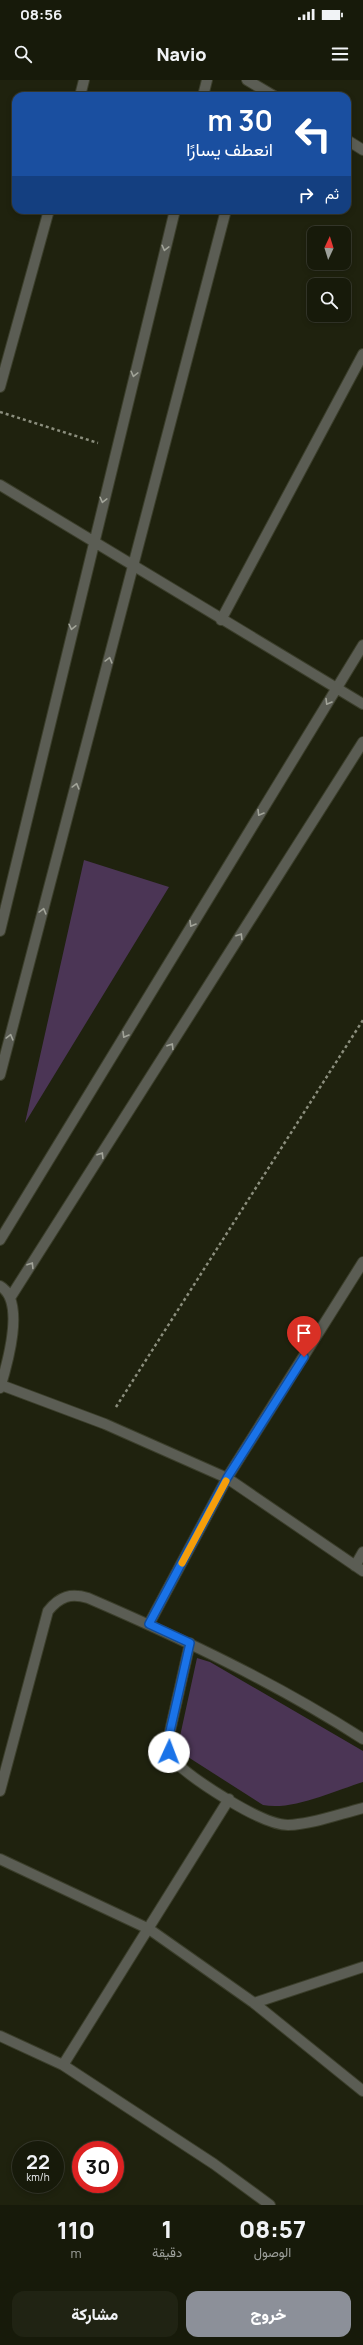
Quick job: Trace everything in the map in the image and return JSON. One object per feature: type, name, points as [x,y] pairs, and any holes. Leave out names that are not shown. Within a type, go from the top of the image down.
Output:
[{"type":"street","points":[[81,92],[84,80]]},
{"type":"street","points":[[204,92],[207,80]]},
{"type":"street","points":[[247,80],[266,92]]},
{"type":"street","points":[[351,142],[363,150]]},
{"type":"street","points":[[0,387],[48,214]]},
{"type":"street","points":[[0,931],[93,542],[174,214]]},
{"type":"street","points":[[0,1075],[225,214]]},
{"type":"street","points":[[221,620],[363,354]]},
{"type":"street","points":[[0,485],[133,567],[363,704]]},
{"type":"street","points":[[0,1240],[363,645]]},
{"type":"street","points":[[10,1298],[363,742]]},
{"type":"street","points":[[149,1624],[227,1478],[363,1262]]},
{"type":"street","points":[[0,1286],[10,1298],[14,1314],[12,1331],[0,1387],[105,1424],[227,1478],[359,1568],[363,1552]]},
{"type":"street","points":[[0,1791],[48,1611],[56,1602],[66,1596],[77,1595],[149,1624],[190,1643],[284,1690],[363,1739]]},
{"type":"street","points":[[190,1643],[168,1740],[169,1752],[174,1761],[183,1769],[229,1799],[264,1819],[276,1824],[300,1824],[363,1808]]},
{"type":"street","points":[[63,2065],[229,1799]]},
{"type":"street","points":[[0,1859],[149,1929],[254,2003],[363,2091]]},
{"type":"street","points":[[254,2003],[363,1967]]},
{"type":"street","points":[[0,2036],[63,2065],[214,2164],[270,2205]]},
{"type":"path","points":[[0,412],[116,448]]},
{"type":"path","points":[[105,1424],[363,1020]]},
{"type":"shaded area","points":[[84,860],[169,887],[25,1123]]},
{"type":"shaded area","points":[[197,1658],[210,1662],[363,1751],[363,1782],[300,1803],[274,1806],[263,1805],[177,1750]]},
{"type":"slow traffic","points":[[182,1563],[226,1481]]},
{"type":"route","points":[[169,1752],[168,1740],[190,1643],[149,1624],[227,1478],[304,1357]]}]
